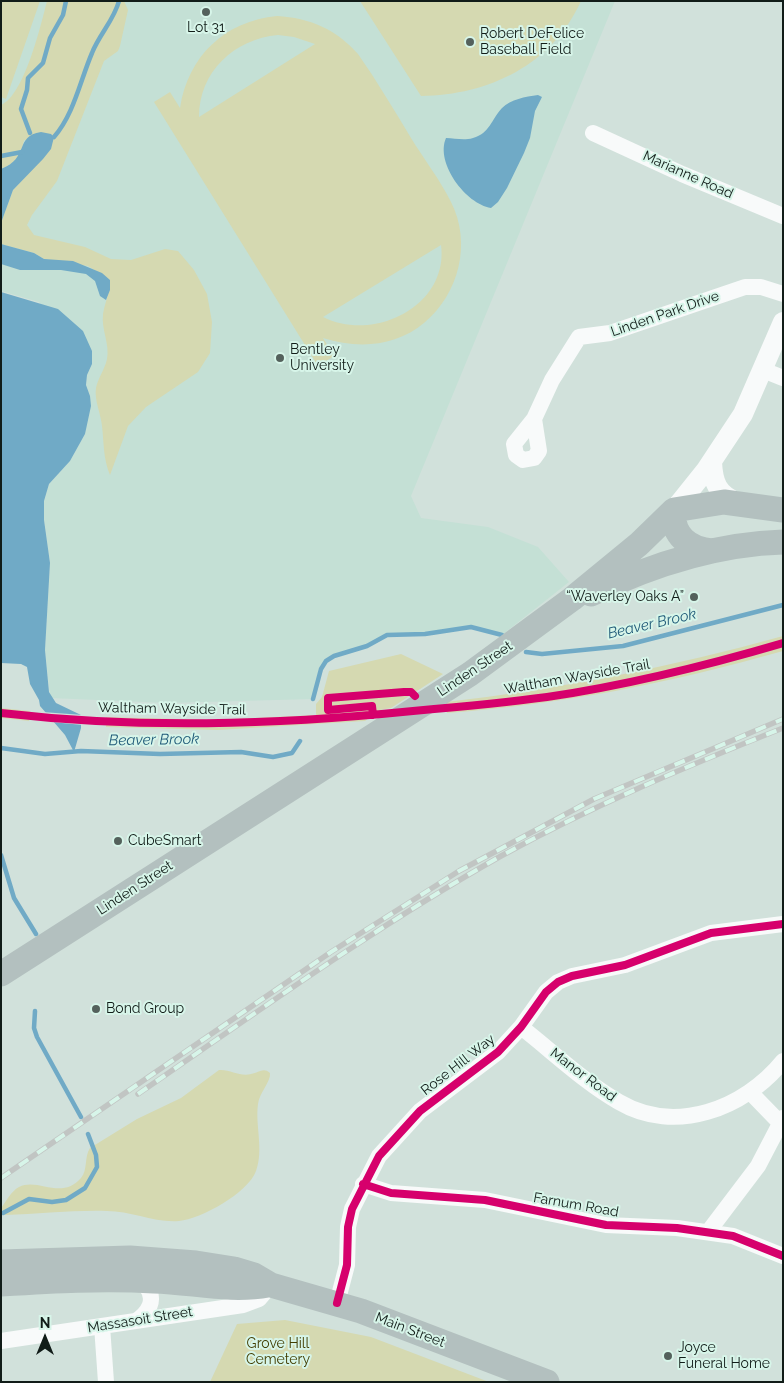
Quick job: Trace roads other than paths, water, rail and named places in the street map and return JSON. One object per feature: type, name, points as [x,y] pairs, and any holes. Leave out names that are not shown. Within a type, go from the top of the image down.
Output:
[{"type":"main road","points":[[712,551],[694,548],[683,540],[675,527],[674,510],[707,503],[737,502],[783,510]]},
{"type":"main road","name":"Linden Street","points":[[1,974],[470,674],[552,615],[639,544],[674,510]]},
{"type":"main road","points":[[552,615],[596,591],[666,563],[743,545],[783,542]]},
{"type":"main road","name":"Main Street","points":[[1,1262],[94,1258],[163,1260],[234,1269],[254,1276],[271,1285],[337,1303],[547,1382]]},
{"type":"main road","name":"Main Street","points":[[1,1284],[131,1280],[232,1288],[271,1285]]},
{"type":"street","name":"Marianne Road","points":[[593,133],[682,174],[783,216]]},
{"type":"street","name":"Linden Park Drive","points":[[534,419],[552,380],[579,337],[612,333],[745,287],[761,287],[783,294]]},
{"type":"street","name":"Linden Street","points":[[674,510],[712,462],[743,414],[783,322]]},
{"type":"street","points":[[763,370],[783,378]]},
{"type":"street","points":[[712,462],[713,477],[718,490],[724,496],[737,502]]},
{"type":"street","name":"Rose Hill Way","points":[[337,1303],[347,1265],[349,1221],[363,1184],[385,1149],[411,1119],[479,1068],[521,1027],[546,992],[558,982],[572,976],[625,965],[710,933],[728,929],[783,925]]},
{"type":"street","name":"Manor Road","points":[[521,1027],[619,1103],[642,1112],[677,1117],[718,1110],[750,1092],[783,1061]]},
{"type":"street","points":[[708,1232],[758,1166],[782,1121],[750,1092]]},
{"type":"street","name":"Farnum Road","points":[[363,1184],[391,1193],[485,1200],[606,1225],[708,1232],[733,1236],[783,1256]]},
{"type":"street","points":[[131,1280],[146,1286],[151,1298],[148,1311],[136,1321]]},
{"type":"street","name":"Massasoit Street","points":[[1,1341],[247,1304],[263,1296],[271,1285]]},
{"type":"street","points":[[102,1326],[106,1382]]},
{"type":"water","points":[[538,95],[542,97],[535,111],[530,138],[507,188],[498,202],[491,208],[481,205],[463,191],[449,170],[445,159],[444,148],[446,138],[466,139],[479,136],[487,129],[502,108],[510,102]]},
{"type":"water","points":[[41,132],[51,134],[54,137],[51,149],[13,190],[1,223],[1,169],[16,159],[27,138]]},
{"type":"water","points":[[1,244],[34,253],[44,259],[73,261],[102,273],[110,280],[110,290],[106,300],[100,296],[95,281],[86,274],[61,270],[20,270],[1,264]]},
{"type":"water","points":[[1,292],[58,309],[83,331],[92,351],[92,364],[87,375],[86,385],[91,406],[85,434],[70,461],[49,484],[44,501],[44,520],[50,563],[45,650],[49,692],[56,703],[81,715],[81,728],[74,752],[65,735],[40,706],[39,700],[30,684],[27,667],[21,664],[1,663]]},
{"type":"waterway","points":[[30,133],[21,109],[27,90],[28,78],[43,63],[50,38],[63,15],[66,1]]},
{"type":"waterway","points":[[54,137],[67,118],[92,53],[114,15],[119,1]]},
{"type":"waterway","points":[[1,156],[22,152]]},
{"type":"waterway","name":"Beaver Brook","points":[[526,652],[542,654],[623,646],[783,605]]},
{"type":"waterway","name":"Beaver Brook","points":[[313,699],[321,669],[326,661],[334,656],[367,646],[387,635],[425,634],[471,627],[502,635]]},
{"type":"waterway","name":"Beaver Brook","points":[[1,748],[45,754],[81,751],[160,754],[241,752],[273,757],[292,753],[300,741]]},
{"type":"waterway","name":"Beaver Brook","points":[[1,855],[14,898],[36,934]]},
{"type":"waterway","name":"Beaver Brook","points":[[35,1011],[34,1028],[37,1037],[81,1117]]},
{"type":"waterway","name":"Beaver Brook","points":[[3,1213],[29,1199],[52,1202],[66,1200],[85,1188],[97,1167],[96,1155],[88,1134]]},
{"type":"railway","points":[[1,1178],[331,952],[459,871],[594,799],[783,719]]},
{"type":"railway","points":[[138,1094],[362,941],[501,856],[570,820],[640,787],[783,728]]},
{"type":"place","name":"Lot 31","points":[[206,12]]},
{"type":"place","name":"Robert DeFelice Baseball Field","points":[[470,42]]},
{"type":"place","name":"Bentley University","points":[[280,358]]},
{"type":"place","name":"“Waverley Oaks A”","points":[[694,597]]},
{"type":"place","name":"CubeSmart","points":[[118,841]]},
{"type":"place","name":"Bond Group","points":[[96,1009]]},
{"type":"place","name":"Joyce Funeral Home","points":[[668,1356]]},
{"type":"park label","name":"Grove Hill Cemetery","points":[[278,1352]]}]
